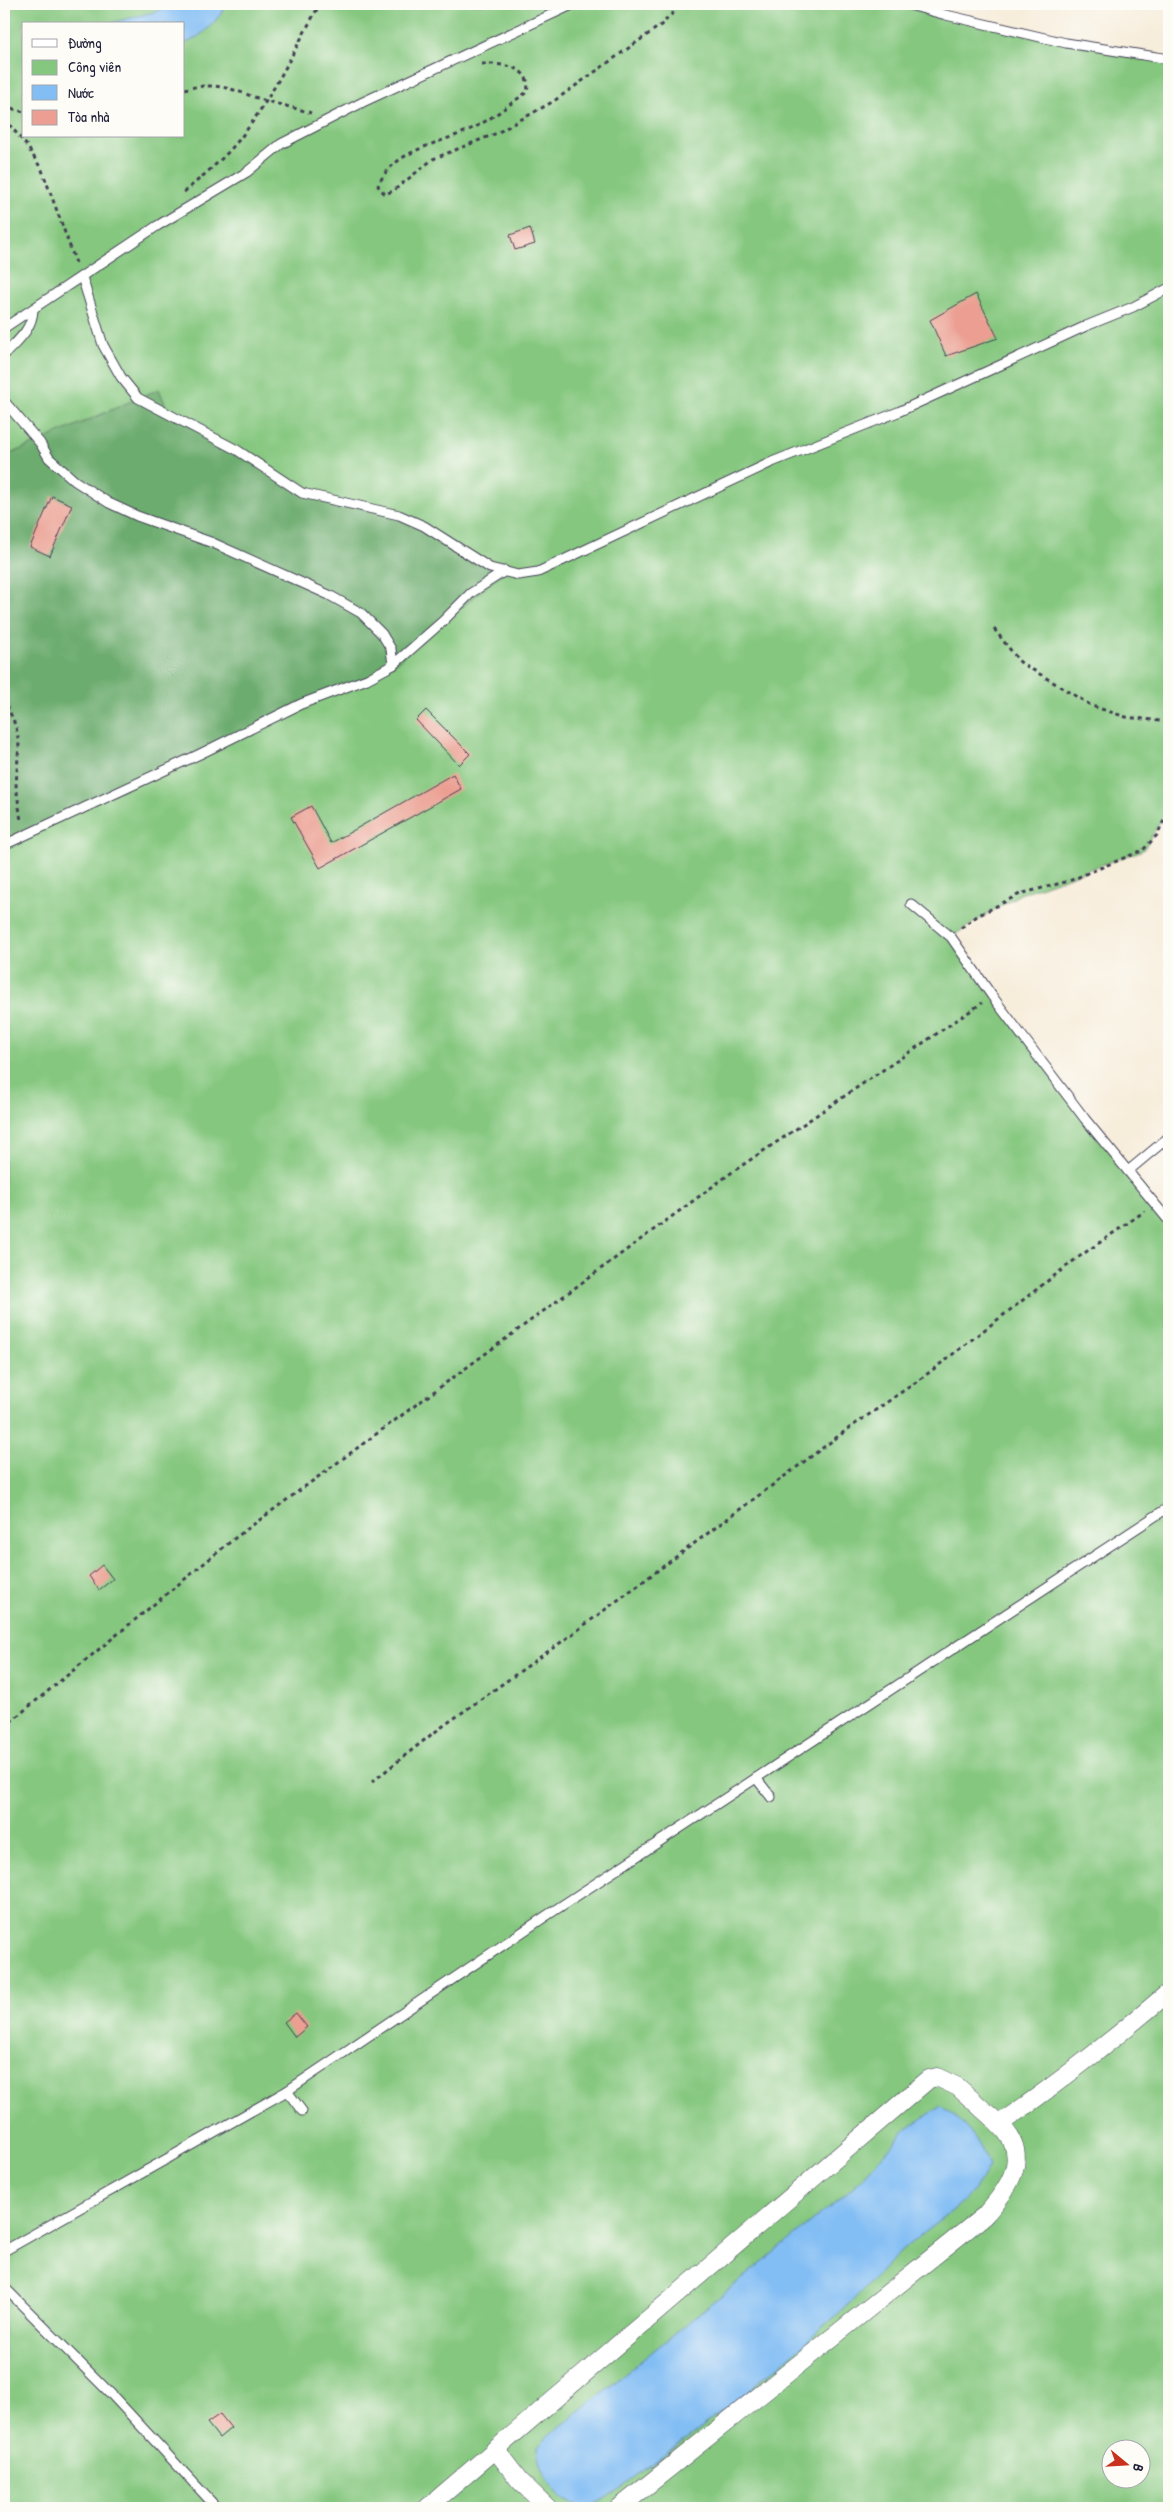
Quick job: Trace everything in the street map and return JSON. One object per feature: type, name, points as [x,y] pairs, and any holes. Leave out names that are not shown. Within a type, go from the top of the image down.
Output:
[{"type":"street","points":[[998,2124],[1108,2044],[1169,1992]]},
{"type":"street","points":[[427,2508],[929,2079],[937,2076],[958,2087],[998,2124],[1016,2152],[1015,2170],[998,2201],[984,2216],[619,2508]]},
{"type":"street","points":[[495,2449],[519,2480],[548,2508]]},
{"type":"lane","points":[[4,328],[33,310],[49,296],[82,277],[158,226],[247,172],[281,144],[331,118],[574,4]]},
{"type":"lane","points":[[906,4],[1066,42],[1169,59]]},
{"type":"lane","points":[[82,277],[103,345],[121,377],[138,398],[237,450],[302,494],[399,515],[424,526],[490,568],[518,575],[538,572],[772,462],[898,412],[1132,307],[1169,288]]},
{"type":"lane","points":[[4,355],[24,334],[32,321],[33,310]]},
{"type":"lane","points":[[4,401],[40,443],[49,458],[75,481],[109,503],[137,516],[212,543],[329,595],[360,613],[382,634],[391,649],[394,665]]},
{"type":"lane","points":[[4,845],[200,754],[301,704],[394,665],[471,593],[505,571]]},
{"type":"lane","points":[[911,904],[951,937],[992,996],[1084,1119],[1169,1222]]},
{"type":"lane","points":[[1128,1171],[1169,1137]]},
{"type":"lane","points":[[4,2251],[288,2091],[546,1916],[1169,1507]]},
{"type":"lane","points":[[756,1778],[771,1797]]},
{"type":"lane","points":[[288,2091],[302,2111]]},
{"type":"lane","points":[[4,2287],[112,2396],[217,2508]]},
{"type":"path","points":[[182,194],[208,172],[242,137],[266,101],[320,4]]},
{"type":"path","points":[[478,64],[496,63],[526,75],[529,82],[527,92],[476,127],[397,162],[382,177],[378,186],[380,191],[385,194],[393,191],[433,159],[497,133],[554,101],[661,25],[673,14],[678,4]]},
{"type":"path","points":[[185,90],[210,85],[235,88],[266,101],[331,118]]},
{"type":"path","points":[[4,106],[22,111]]},
{"type":"path","points":[[4,118],[27,146],[42,170],[64,236],[82,277]]},
{"type":"path","points":[[994,629],[1020,662],[1092,706],[1126,717],[1169,722]]},
{"type":"path","points":[[4,698],[16,727],[19,743],[16,785],[22,835]]},
{"type":"path","points":[[951,937],[977,916],[1020,894],[1069,881],[1143,850],[1157,835],[1169,810]]},
{"type":"path","points":[[4,1727],[235,1538],[731,1173],[992,996]]},
{"type":"path","points":[[372,1782],[432,1734],[567,1638],[848,1429],[922,1378],[1076,1259],[1156,1204]]},
{"type":"green space","points":[[4,4],[905,4],[946,15],[1169,59],[1169,808],[1143,850],[1020,894],[951,937],[1169,1224],[1169,2508],[4,2508],[4,844],[302,493],[170,416],[159,389],[4,457]]},
{"type":"green space","points":[[159,389],[170,416],[237,450],[302,493],[399,515],[505,571],[393,665],[4,844],[4,457]]},
{"type":"water","points":[[168,4],[228,4],[209,27],[198,37],[185,44],[185,22],[115,22],[158,11]]},
{"type":"water","points":[[941,2106],[957,2118],[976,2139],[989,2166],[971,2194],[899,2253],[853,2300],[778,2367],[726,2409],[645,2469],[603,2500],[592,2505],[580,2505],[561,2497],[553,2489],[542,2469],[537,2447],[854,2187],[907,2129]]},
{"type":"building","points":[[530,228],[535,244],[515,250],[510,235]]},
{"type":"building","points":[[976,294],[998,338],[946,356],[930,320]]},
{"type":"building","points":[[52,496],[72,505],[50,556],[30,547]]},
{"type":"building","points":[[426,710],[470,754],[459,765],[416,720]]},
{"type":"building","points":[[453,774],[461,789],[320,868],[291,817],[311,806],[331,843]]},
{"type":"building","points":[[102,1565],[113,1579],[99,1590],[89,1576]]},
{"type":"building","points":[[296,2013],[307,2027],[295,2037],[284,2022]]},
{"type":"building","points":[[220,2414],[231,2428],[219,2438],[207,2423]]}]
